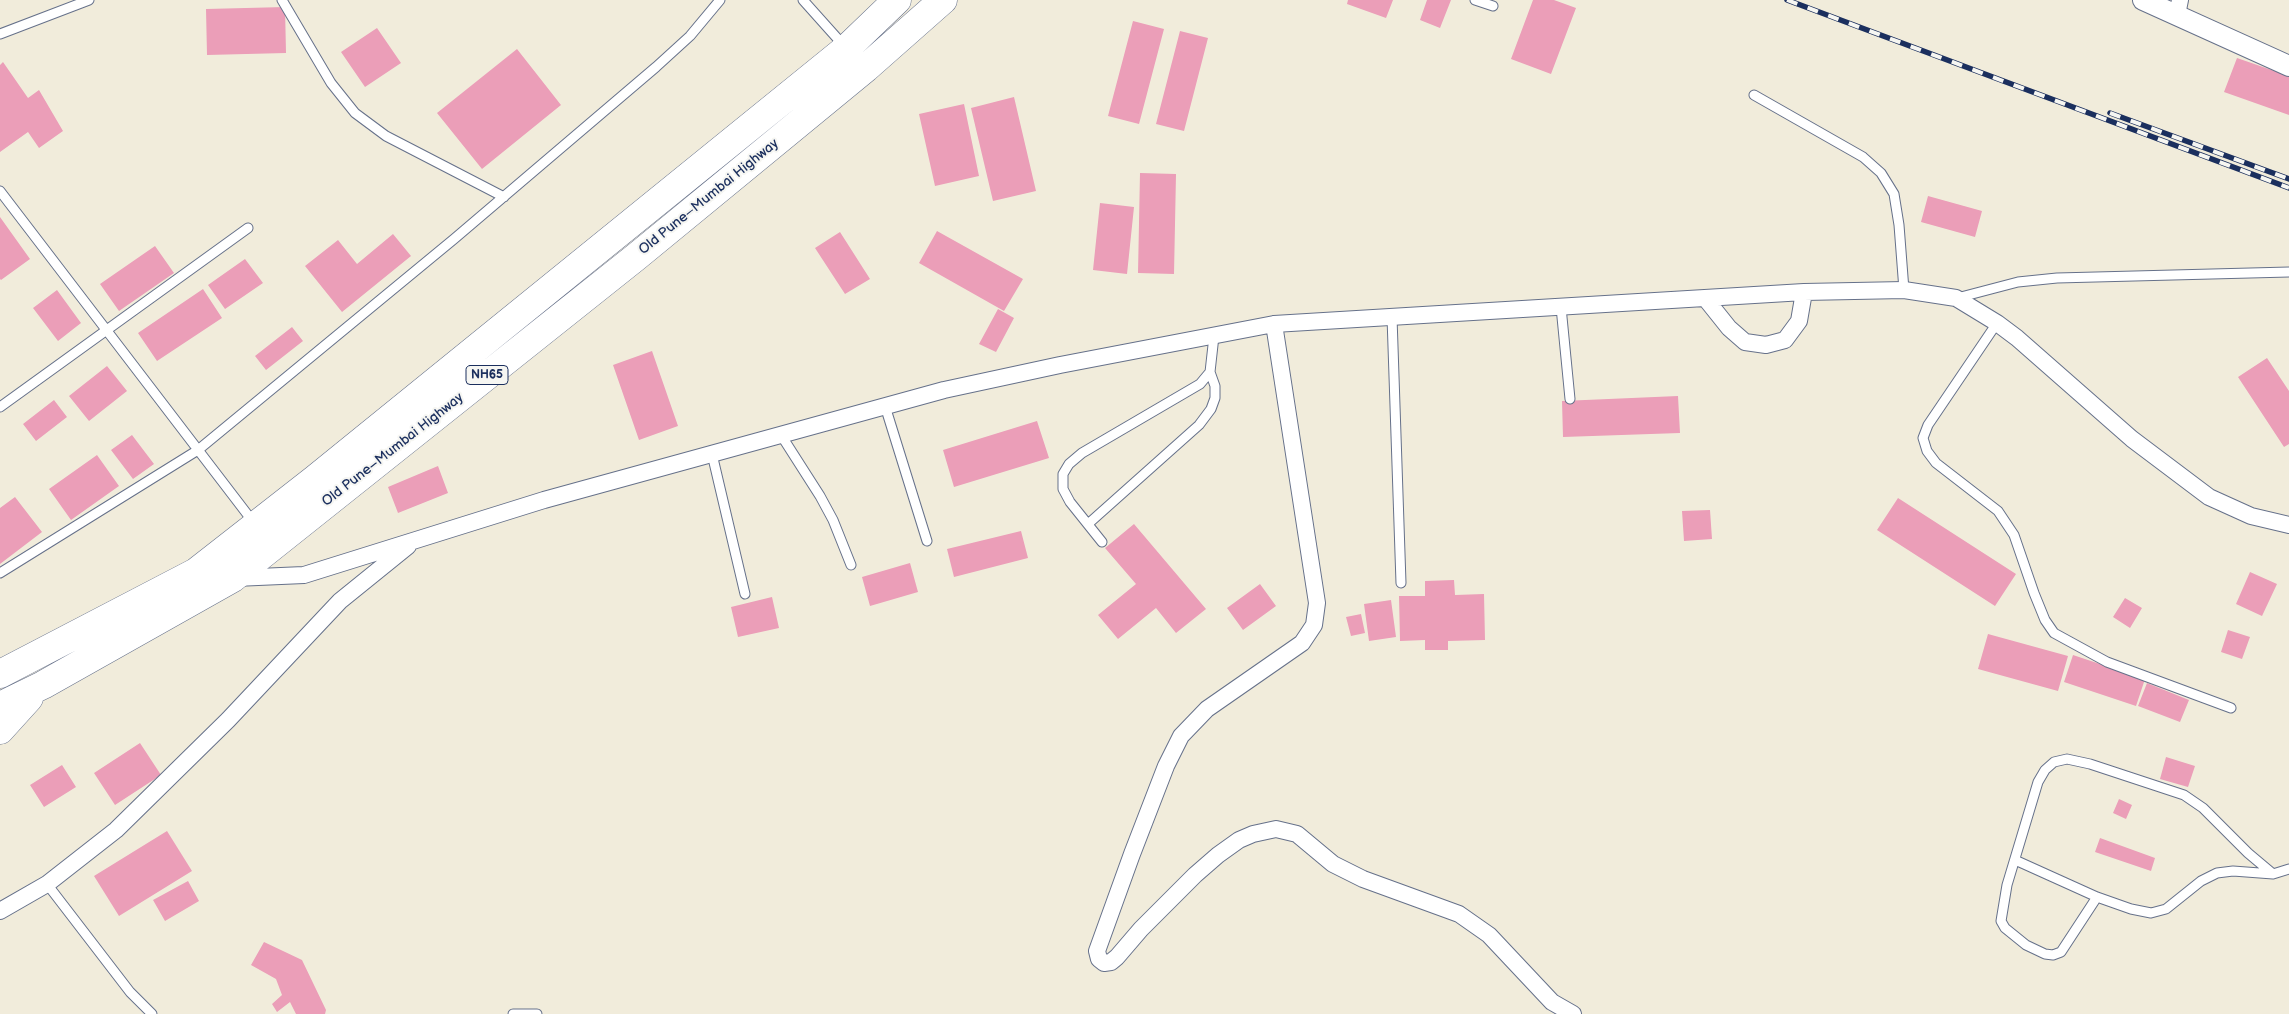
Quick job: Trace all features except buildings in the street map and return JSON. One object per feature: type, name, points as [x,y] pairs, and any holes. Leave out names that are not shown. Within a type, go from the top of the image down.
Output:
[{"type":"highway","name":"Old Pune–Mumbai Highway","points":[[0,706],[43,685],[233,578],[636,257],[856,58],[897,0]]},
{"type":"highway","name":"Old Pune–Mumbai Highway","points":[[0,674],[196,572],[856,58],[943,0]]},
{"type":"highway","points":[[0,730],[11,716],[43,685]]},
{"type":"street","points":[[2143,0],[2179,8],[2289,66]]},
{"type":"street","points":[[196,572],[233,578],[304,575],[544,500],[944,390],[1060,365],[1274,324],[1804,292],[1904,290],[1956,298],[1997,322],[2132,439],[2209,497],[2230,508],[2288,528]]},
{"type":"street","points":[[1705,298],[1730,328],[1745,342],[1766,345],[1785,340],[1799,321],[1804,292]]},
{"type":"street","points":[[1274,324],[1317,603],[1314,625],[1302,643],[1207,709],[1182,736],[1166,766],[1132,854],[1097,951],[1099,959],[1104,963],[1111,962],[1118,957],[1141,929],[1195,875],[1218,855],[1239,840],[1253,834],[1276,829],[1297,834],[1333,864],[1363,879],[1459,914],[1489,935],[1552,1002],[1573,1014]]},
{"type":"street","points":[[0,912],[47,884],[116,830],[228,720],[340,601],[415,541]]},
{"type":"lane","points":[[0,34],[89,0]]},
{"type":"lane","points":[[282,0],[331,83],[355,113],[386,136],[504,197]]},
{"type":"lane","points":[[0,573],[198,450],[504,197],[656,68],[690,36],[720,0]]},
{"type":"lane","points":[[803,0],[856,58]]},
{"type":"lane","points":[[1475,0],[1493,6]]},
{"type":"lane","points":[[1754,95],[1863,156],[1881,173],[1894,194],[1900,225],[1904,290]]},
{"type":"lane","points":[[0,191],[256,525]]},
{"type":"lane","points":[[0,407],[248,228]]},
{"type":"lane","points":[[1956,298],[2018,282],[2057,278],[2289,272]]},
{"type":"lane","points":[[1561,307],[1570,398]]},
{"type":"lane","points":[[1392,317],[1401,583]]},
{"type":"lane","points":[[1997,322],[1928,425],[1924,438],[1927,451],[1936,463],[1998,511],[2004,519],[2014,535],[2045,620],[2054,633],[2107,662],[2231,708]]},
{"type":"lane","points":[[1088,524],[1199,425],[1211,409],[1215,398],[1215,386],[1210,372],[1214,336]]},
{"type":"lane","points":[[1102,542],[1070,502],[1064,489],[1063,474],[1069,464],[1082,453],[1200,384],[1210,372]]},
{"type":"lane","points":[[885,406],[927,541]]},
{"type":"lane","points":[[781,435],[824,504],[851,565]]},
{"type":"lane","points":[[712,454],[745,594]]},
{"type":"lane","points":[[2097,897],[2061,952],[2053,955],[2045,954],[2016,938],[2001,921],[2002,907],[2038,782],[2045,770],[2054,762],[2067,759],[2090,764],[2184,796],[2203,808],[2248,853],[2273,874]]},
{"type":"lane","points":[[2015,860],[2097,897],[2131,909],[2151,912],[2166,909],[2201,881],[2217,873],[2233,871],[2273,874],[2289,870]]},
{"type":"lane","points":[[47,884],[130,992],[152,1014]]},
{"type":"lane","points":[[513,1014],[537,1014]]},
{"type":"railway","points":[[1787,0],[2289,188]]},
{"type":"railway","points":[[2110,113],[2289,179]]}]
